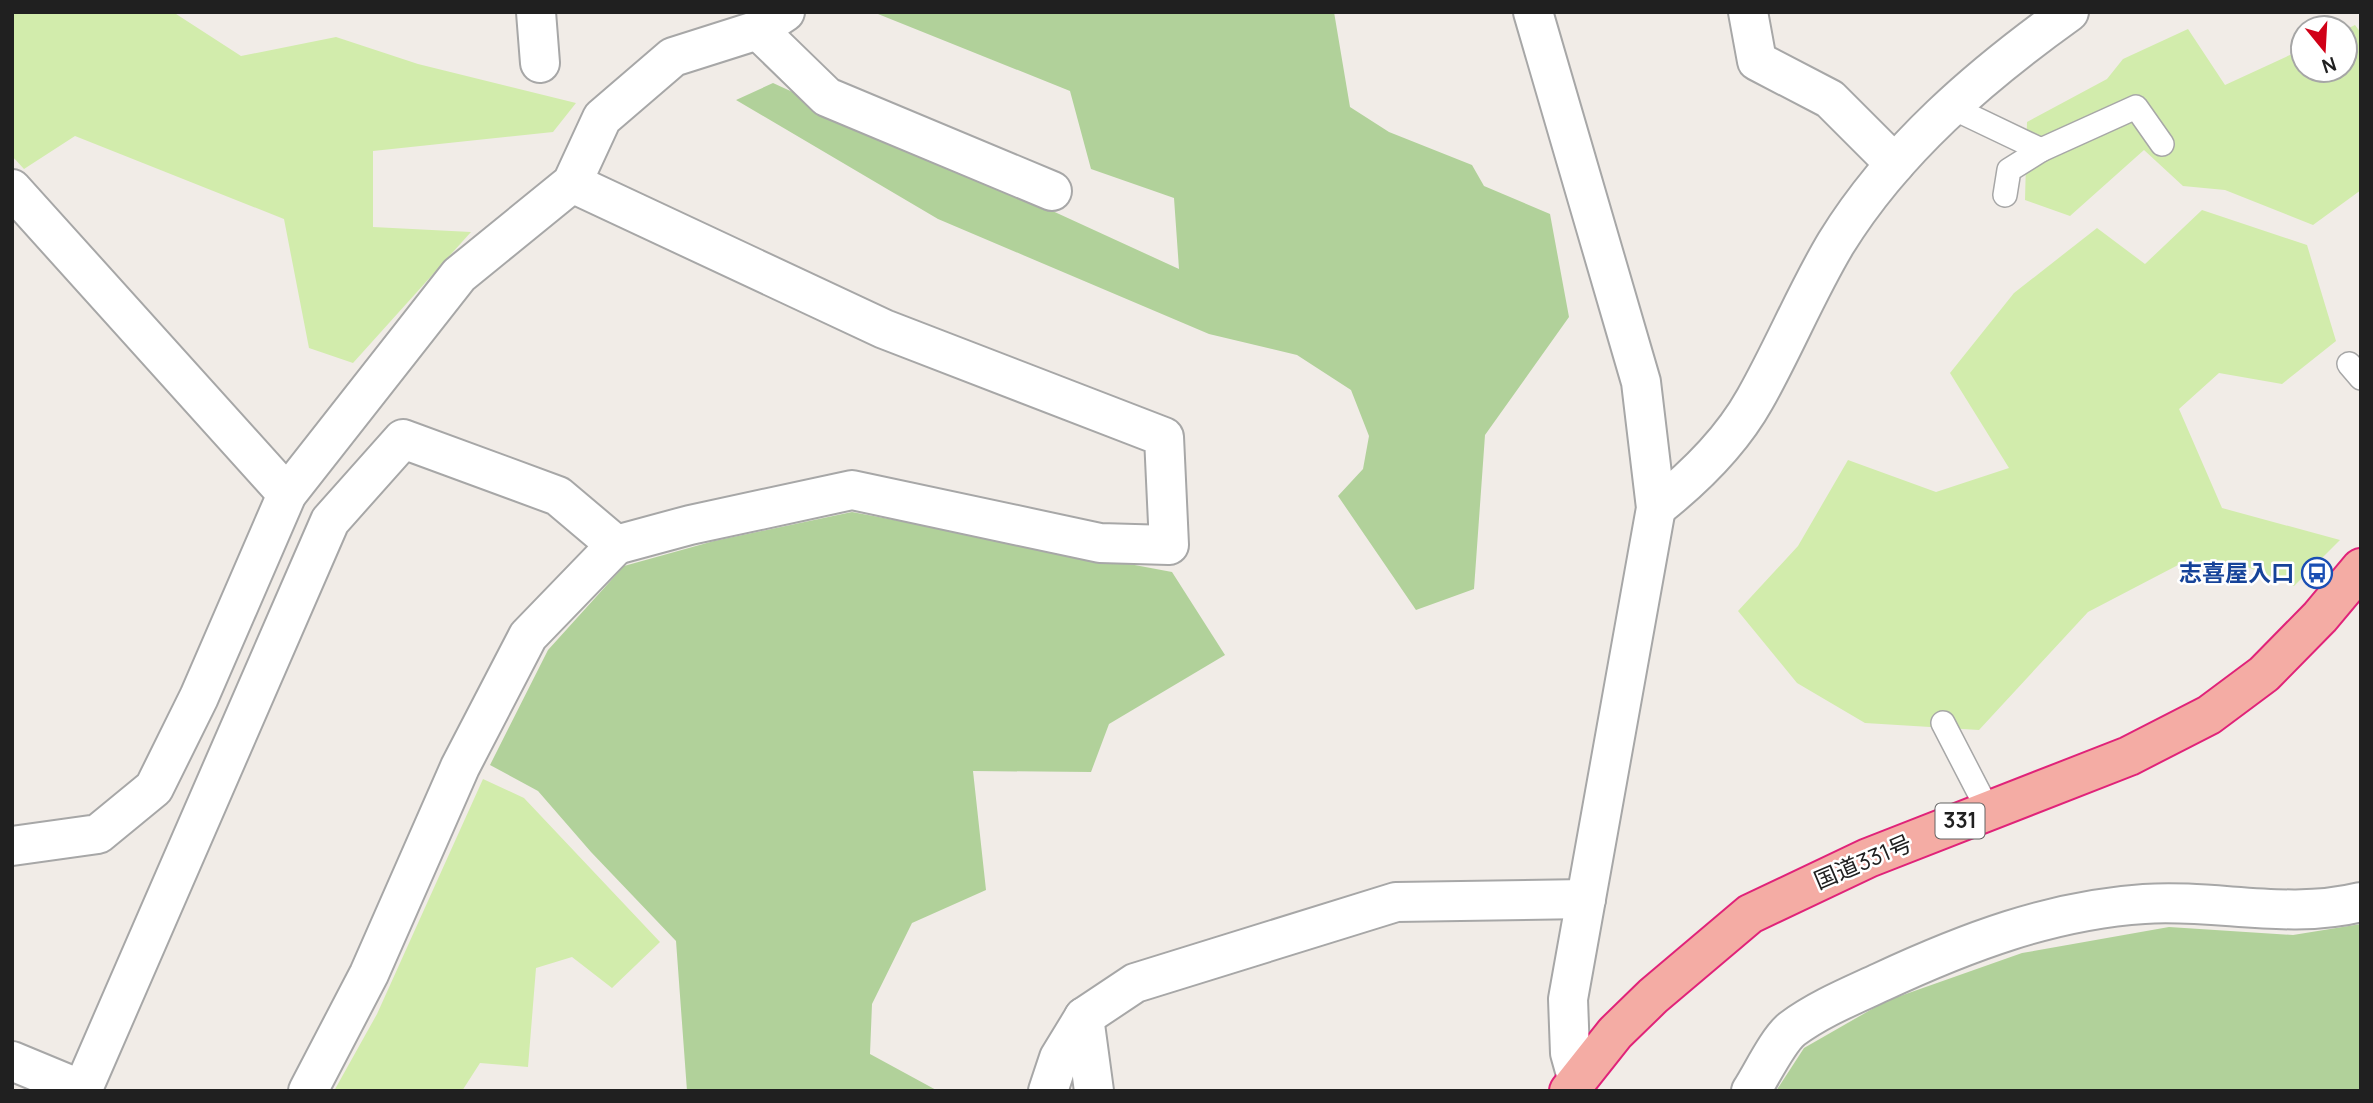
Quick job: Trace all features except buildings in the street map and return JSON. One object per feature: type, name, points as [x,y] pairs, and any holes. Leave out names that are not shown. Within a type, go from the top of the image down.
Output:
[{"type":"highway","name":"国道331号","points":[[1573,1085],[1615,1033],[1653,996],[1750,914],[1868,858],[2129,756],[2209,715],[2274,664],[2320,617],[2361,568]]},
{"type":"street","points":[[536,12],[540,63]]},
{"type":"street","points":[[1533,12],[1641,382],[1656,508],[1568,999],[1573,1085]]},
{"type":"street","points":[[1748,12],[1757,61],[1830,99],[1895,164]]},
{"type":"street","points":[[1656,508],[1696,477],[1755,400],[1783,340],[1837,241],[1895,164],[1975,83],[2070,12]]},
{"type":"street","points":[[12,846],[97,834],[154,788],[199,697],[287,494],[459,275],[572,183],[602,118],[673,57],[771,21],[827,97],[1052,191]]},
{"type":"street","points":[[308,1091],[369,974],[460,767],[528,636],[616,545],[690,525],[852,490],[1100,543],[1169,545],[1164,437],[884,329],[572,183]]},
{"type":"street","points":[[12,190],[287,494]]},
{"type":"street","points":[[12,1061],[82,1091],[330,521],[403,439],[558,496],[616,545]]},
{"type":"street","points":[[1048,1091],[1059,1058],[1084,1017],[1135,983],[1396,902],[1586,900]]},
{"type":"street","points":[[1751,1091],[1790,1031],[1825,1008],[1991,934],[2083,911],[2146,904],[2292,912],[2336,908],[2361,902]]},
{"type":"street","points":[[1084,1017],[1094,1091]]},
{"type":"lane","points":[[1951,107],[2041,150]]},
{"type":"lane","points":[[2005,195],[2009,170],[2041,150],[2136,107],[2162,144]]},
{"type":"lane","points":[[1943,723],[1988,810]]},
{"type":"green space","points":[[12,12],[173,12],[241,56],[336,37],[418,64],[576,103],[553,132],[373,151],[373,227],[471,232],[353,363],[309,348],[284,219],[75,136],[24,169],[12,156]]},
{"type":"green space","points":[[873,12],[1334,12],[1350,107],[1389,132],[1472,165],[1484,186],[1550,214],[1569,317],[1485,435],[1474,589],[1416,610],[1338,496],[1363,469],[1369,436],[1351,390],[1297,355],[1209,334],[938,219],[736,100],[773,83],[1179,269],[1174,198],[1091,169],[1070,91]]},
{"type":"green space","points":[[2188,29],[2225,85],[2289,55],[2289,84],[2359,84],[2359,30],[2361,190],[2313,225],[2225,190],[2183,186],[2144,150],[2070,216],[2025,200],[2027,122],[2107,79],[2123,59]]},
{"type":"green space","points":[[2202,210],[2307,245],[2336,341],[2282,384],[2219,373],[2179,409],[2222,508],[2340,540],[2294,586],[2245,566],[2180,564],[2088,612],[1979,730],[1865,723],[1797,683],[1738,611],[1798,546],[1848,460],[1936,492],[2009,468],[1950,373],[2014,293],[2097,228],[2145,264]]},
{"type":"green space","points":[[852,512],[1172,572],[1225,655],[1109,724],[1091,772],[973,771],[986,890],[912,923],[872,1004],[870,1054],[938,1091],[687,1091],[676,941],[591,852],[538,791],[490,765],[548,650],[624,566],[714,541]]},
{"type":"green space","points":[[483,779],[524,798],[660,942],[612,988],[572,957],[536,968],[528,1067],[480,1063],[462,1091],[334,1091],[377,1014]]},
{"type":"green space","points":[[2361,924],[2361,1091],[1776,1091],[1804,1048],[1886,1001],[2022,953],[2169,927],[2293,935]]},
{"type":"place","name":"志喜屋入口","points":[[2317,573]]}]
